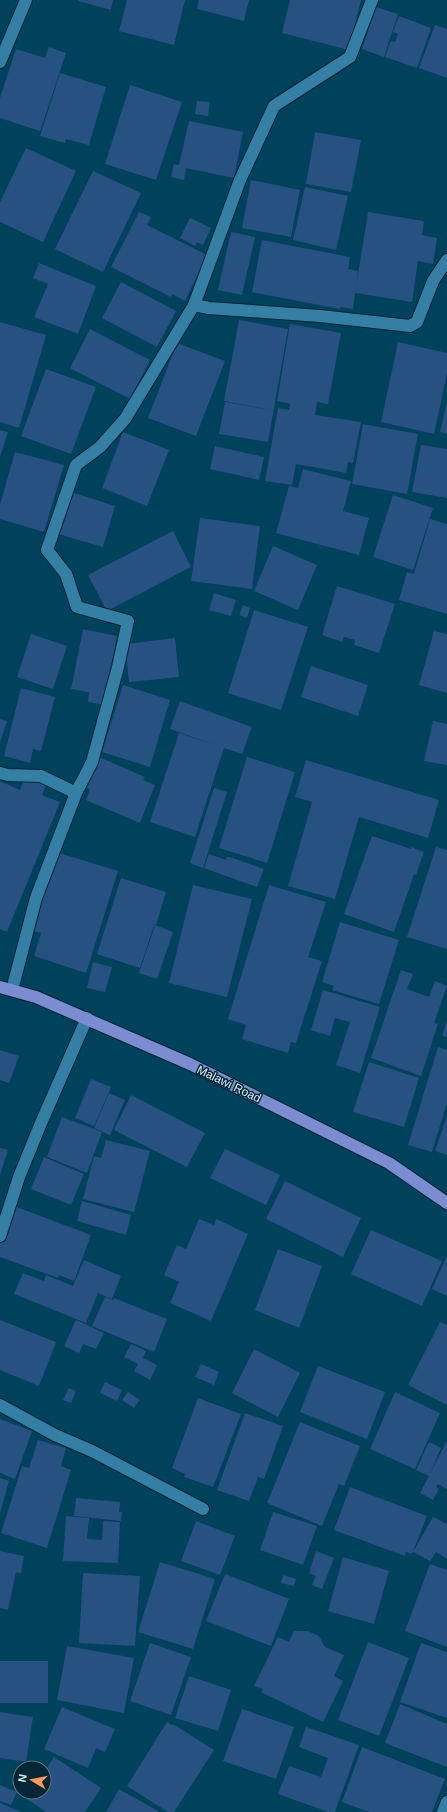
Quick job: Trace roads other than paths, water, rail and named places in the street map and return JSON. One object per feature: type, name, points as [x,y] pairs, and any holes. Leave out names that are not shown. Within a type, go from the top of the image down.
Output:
[{"type":"main road","name":"Malawi Road","points":[[0,987],[36,997],[190,1064],[390,1163],[447,1203]]},
{"type":"street","points":[[0,60],[26,0]]},
{"type":"street","points":[[12,990],[36,898],[76,793],[92,762],[118,667],[128,621],[77,607],[66,574],[46,550],[76,465],[100,447],[125,419],[194,305],[240,180],[274,106],[350,57],[372,0]]},
{"type":"street","points":[[194,305],[209,308],[320,316],[410,326],[417,322],[433,281],[447,260]]},
{"type":"street","points":[[0,773],[8,775],[41,776],[76,793]]},
{"type":"street","points":[[0,1236],[19,1177],[41,1122],[87,1018]]},
{"type":"street","points":[[0,1405],[55,1435],[92,1451],[203,1508]]},
{"type":"street","points":[[443,1812],[447,1802]]}]
